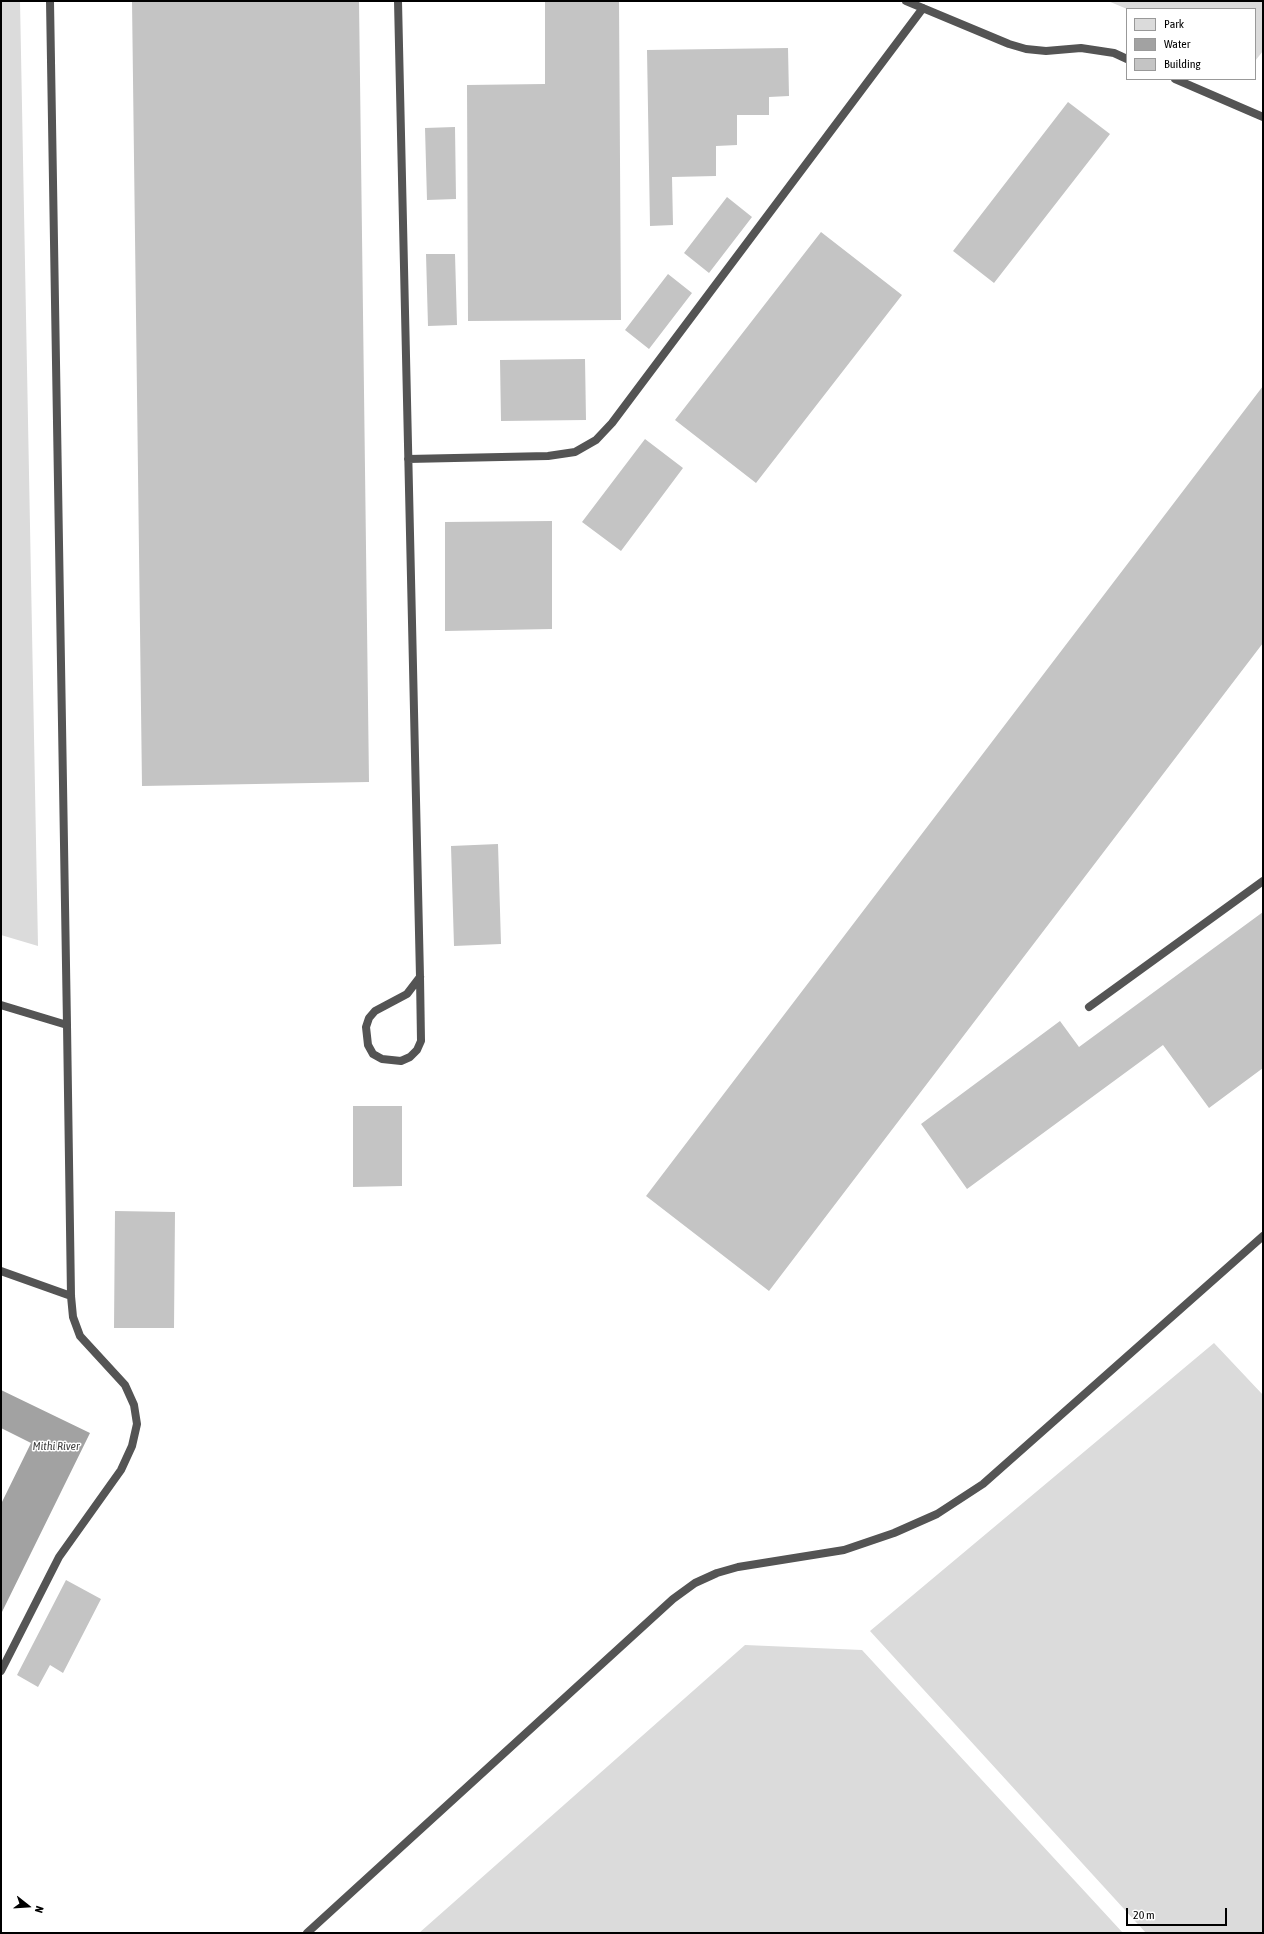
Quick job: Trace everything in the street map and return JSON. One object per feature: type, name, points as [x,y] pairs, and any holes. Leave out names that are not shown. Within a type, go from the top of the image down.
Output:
[{"type":"lane","points":[[1,1671],[59,1557],[121,1470],[132,1446],[137,1424],[134,1405],[125,1385],[80,1336],[73,1317],[50,1]]},
{"type":"lane","points":[[398,1],[422,1040],[414,1053],[401,1061],[382,1059],[373,1054],[365,1036],[369,1018],[375,1011],[407,994],[420,977]]},
{"type":"lane","points":[[906,1],[1009,44],[1026,49],[1046,51],[1081,48],[1092,49],[1114,53],[1126,59]]},
{"type":"lane","points":[[408,459],[548,456],[576,452],[596,440],[612,423],[923,8]]},
{"type":"lane","points":[[1177,80],[1263,117]]},
{"type":"lane","points":[[1089,1007],[1263,881]]},
{"type":"lane","points":[[1,1005],[67,1025]]},
{"type":"lane","points":[[307,1933],[673,1599],[695,1583],[717,1573],[738,1567],[844,1550],[894,1533],[937,1514],[983,1484],[1263,1236]]},
{"type":"lane","points":[[1,1271],[72,1296]]},
{"type":"green space","points":[[1,1],[20,1],[38,946],[1,935]]},
{"type":"green space","points":[[1108,1],[1263,1],[1263,51],[1256,60],[1256,8],[1126,9]]},
{"type":"green space","points":[[1214,1343],[1263,1395],[1263,1933],[1146,1933],[870,1631]]},
{"type":"green space","points":[[745,1645],[862,1650],[1123,1933],[419,1933]]},
{"type":"water","name":"Mithi River","points":[[1,1390],[90,1433],[1,1614],[1,1504],[31,1443],[1,1428]]},
{"type":"building","points":[[132,1],[359,1],[369,782],[142,786]]},
{"type":"building","points":[[545,1],[619,1],[621,320],[468,321],[467,85],[545,84]]},
{"type":"building","points":[[788,48],[789,96],[769,97],[769,115],[737,115],[737,145],[716,146],[716,176],[672,177],[673,225],[650,226],[647,50]]},
{"type":"building","points":[[1068,102],[1110,134],[994,283],[953,251]]},
{"type":"building","points":[[455,127],[456,199],[427,200],[425,128]]},
{"type":"building","points":[[727,197],[752,217],[709,273],[684,253]]},
{"type":"building","points":[[821,232],[902,295],[756,483],[675,420]]},
{"type":"building","points":[[426,254],[455,254],[457,325],[428,326]]},
{"type":"building","points":[[668,274],[692,293],[649,349],[625,330]]},
{"type":"building","points":[[585,359],[586,420],[501,421],[500,360]]},
{"type":"building","points":[[1263,386],[1263,643],[769,1291],[646,1196]]},
{"type":"building","points":[[645,439],[683,468],[621,551],[582,522]]},
{"type":"building","points":[[552,521],[552,629],[445,631],[445,522]]},
{"type":"building","points":[[498,844],[501,944],[454,946],[451,846]]},
{"type":"building","points":[[1263,912],[1263,1068],[1209,1108],[1163,1045],[967,1189],[921,1124],[1060,1021],[1079,1047]]},
{"type":"building","points":[[353,1106],[402,1106],[402,1186],[353,1187]]},
{"type":"building","points":[[115,1211],[175,1212],[174,1328],[114,1328]]},
{"type":"building","points":[[66,1580],[101,1599],[63,1673],[50,1665],[38,1687],[17,1675]]}]
